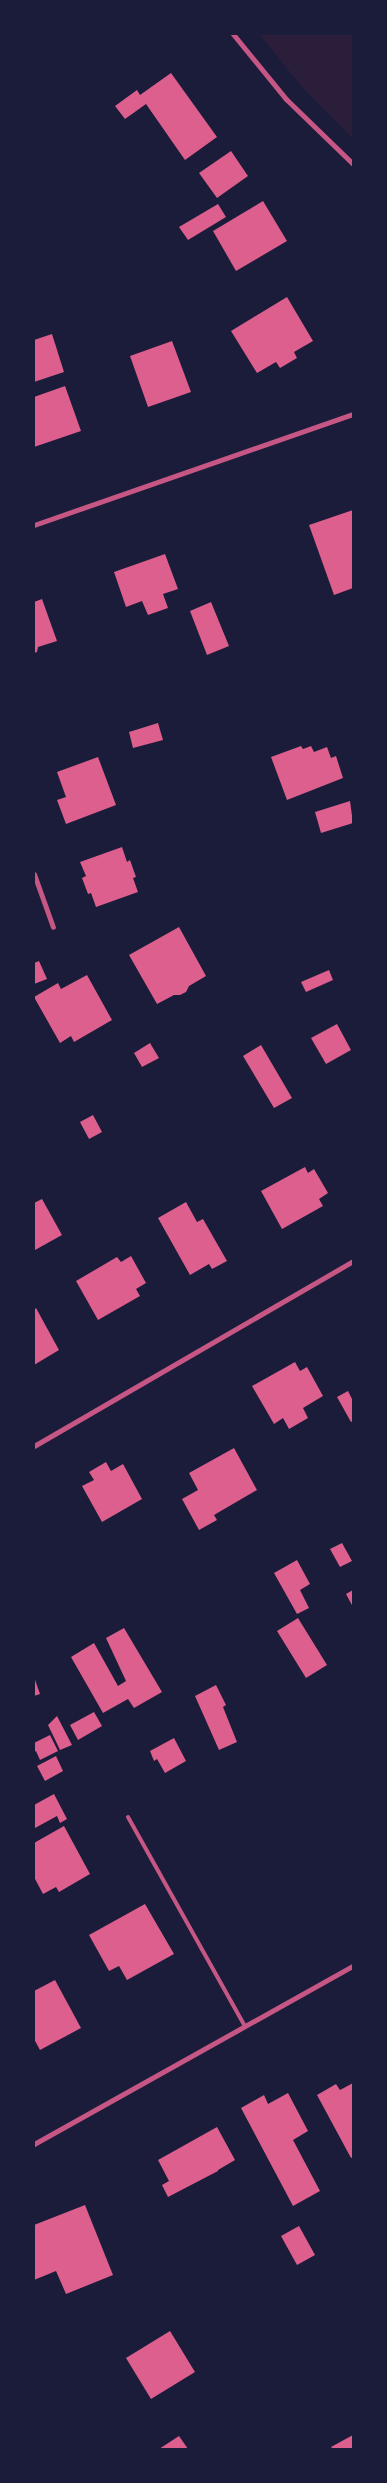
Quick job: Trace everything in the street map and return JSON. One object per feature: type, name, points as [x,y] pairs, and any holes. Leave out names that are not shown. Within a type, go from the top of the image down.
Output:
[{"type":"street","points":[[232,34],[286,99],[353,164]]},
{"type":"street","points":[[34,525],[353,414]]},
{"type":"street","points":[[34,874],[52,927]]},
{"type":"street","points":[[34,1446],[353,1261]]},
{"type":"street","points":[[34,2144],[353,1966]]},
{"type":"lane","points":[[128,1817],[245,2026]]},
{"type":"shaded area","points":[[259,34],[353,34],[353,139],[302,87]]},
{"type":"building","points":[[171,73],[217,137],[185,160],[146,104],[125,119],[115,106],[137,90],[140,95]]},
{"type":"building","points":[[231,151],[248,176],[217,198],[199,173]]},
{"type":"building","points":[[263,201],[287,241],[236,271],[213,231]]},
{"type":"building","points":[[218,204],[226,217],[188,240],[179,227]]},
{"type":"building","points":[[287,297],[313,341],[294,352],[297,358],[280,368],[276,362],[257,373],[231,331]]},
{"type":"building","points":[[52,334],[64,372],[34,382],[34,340]]},
{"type":"building","points":[[172,341],[191,392],[148,407],[130,356]]},
{"type":"building","points":[[65,386],[81,431],[34,447],[34,397]]},
{"type":"building","points":[[353,510],[353,588],[334,595],[309,525]]},
{"type":"building","points":[[165,554],[178,589],[163,594],[168,608],[148,615],[142,601],[126,607],[114,572]]},
{"type":"building","points":[[42,599],[57,641],[38,647],[37,652],[34,653],[34,602]]},
{"type":"building","points":[[211,602],[229,646],[207,655],[190,611]]},
{"type":"building","points":[[158,723],[163,740],[133,748],[129,732]]},
{"type":"building","points":[[301,746],[303,749],[311,746],[314,752],[327,747],[331,758],[336,756],[343,778],[287,800],[271,757]]},
{"type":"building","points":[[98,757],[116,805],[66,824],[57,800],[66,797],[57,772]]},
{"type":"building","points":[[350,801],[353,823],[321,833],[315,812]]},
{"type":"building","points":[[122,847],[127,862],[130,860],[136,877],[133,878],[138,892],[96,907],[91,893],[88,894],[82,878],[86,876],[80,862]]},
{"type":"building","points":[[179,927],[206,976],[189,986],[186,992],[174,995],[157,1004],[129,955]]},
{"type":"building","points":[[39,961],[47,979],[34,984],[34,963]]},
{"type":"building","points":[[329,970],[333,980],[306,992],[301,982]]},
{"type":"building","points":[[87,975],[112,1020],[74,1042],[71,1036],[60,1043],[34,997],[58,983],[61,989]]},
{"type":"building","points":[[337,1024],[351,1050],[326,1064],[311,1038]]},
{"type":"building","points":[[150,1043],[159,1058],[142,1067],[134,1053]]},
{"type":"building","points":[[261,1045],[292,1098],[274,1108],[243,1056]]},
{"type":"building","points":[[93,1115],[102,1132],[89,1139],[80,1122]]},
{"type":"building","points":[[305,1167],[308,1173],[314,1169],[328,1193],[319,1199],[323,1206],[282,1229],[261,1191]]},
{"type":"building","points":[[42,1199],[62,1235],[35,1250],[34,1203]]},
{"type":"building","points":[[186,1202],[197,1222],[203,1219],[227,1261],[212,1269],[209,1264],[190,1275],[158,1218]]},
{"type":"building","points":[[131,1256],[146,1283],[136,1289],[140,1296],[98,1320],[76,1281],[117,1257],[121,1262]]},
{"type":"building","points":[[36,1308],[59,1350],[34,1365],[34,1310]]},
{"type":"building","points":[[295,1362],[300,1371],[307,1367],[323,1396],[303,1408],[308,1418],[289,1429],[283,1418],[274,1424],[252,1386]]},
{"type":"building","points":[[348,1391],[353,1401],[353,1421],[351,1422],[337,1397]]},
{"type":"building","points":[[234,1448],[257,1490],[214,1515],[217,1520],[199,1530],[182,1499],[198,1490],[189,1473]]},
{"type":"building","points":[[106,1462],[111,1471],[123,1464],[142,1499],[102,1522],[82,1486],[94,1480],[89,1472]]},
{"type":"building","points":[[342,1543],[352,1561],[340,1567],[330,1549]]},
{"type":"building","points":[[297,1560],[310,1584],[300,1590],[309,1608],[297,1614],[274,1573]]},
{"type":"building","points":[[353,1590],[353,1607],[346,1594]]},
{"type":"building","points":[[298,1618],[327,1665],[306,1678],[277,1631]]},
{"type":"building","points":[[124,1628],[162,1692],[134,1708],[128,1699],[103,1713],[71,1657],[94,1643],[118,1686],[126,1681],[106,1638]]},
{"type":"building","points":[[34,1677],[40,1694],[34,1696]]},
{"type":"building","points":[[216,1685],[226,1705],[223,1707],[237,1742],[219,1750],[195,1696]]},
{"type":"building","points":[[94,1712],[102,1726],[78,1740],[70,1725]]},
{"type":"building","points":[[57,1716],[72,1745],[60,1750],[48,1725]]},
{"type":"building","points":[[50,1735],[58,1751],[40,1760],[36,1751],[34,1752],[34,1743]]},
{"type":"building","points":[[174,1738],[186,1761],[165,1773],[157,1759],[154,1761],[150,1751]]},
{"type":"building","points":[[56,1756],[63,1771],[45,1781],[37,1766]]},
{"type":"building","points":[[54,1794],[67,1819],[60,1823],[57,1816],[35,1828],[34,1805]]},
{"type":"building","points":[[64,1826],[90,1874],[59,1892],[56,1887],[43,1894],[34,1877],[34,1843]]},
{"type":"building","points":[[145,1904],[174,1954],[127,1980],[119,1966],[109,1971],[89,1935]]},
{"type":"building","points":[[55,1980],[81,2028],[40,2050],[34,2039],[34,1991]]},
{"type":"building","points":[[353,2083],[353,2157],[351,2158],[317,2095],[336,2084],[340,2090]]},
{"type":"building","points":[[288,2093],[308,2131],[293,2140],[320,2191],[293,2206],[241,2108],[264,2095],[268,2104]]},
{"type":"building","points":[[217,2127],[235,2160],[168,2197],[162,2185],[169,2181],[158,2160]]},
{"type":"building","points":[[85,2205],[113,2275],[66,2294],[56,2271],[34,2280],[34,2225]]},
{"type":"building","points":[[299,2226],[315,2255],[297,2265],[281,2236]]},
{"type":"building","points":[[170,2331],[195,2372],[151,2399],[126,2358]]},
{"type":"building","points":[[353,2435],[353,2449],[333,2449],[331,2447]]},
{"type":"building","points":[[179,2436],[188,2449],[159,2449]]}]
